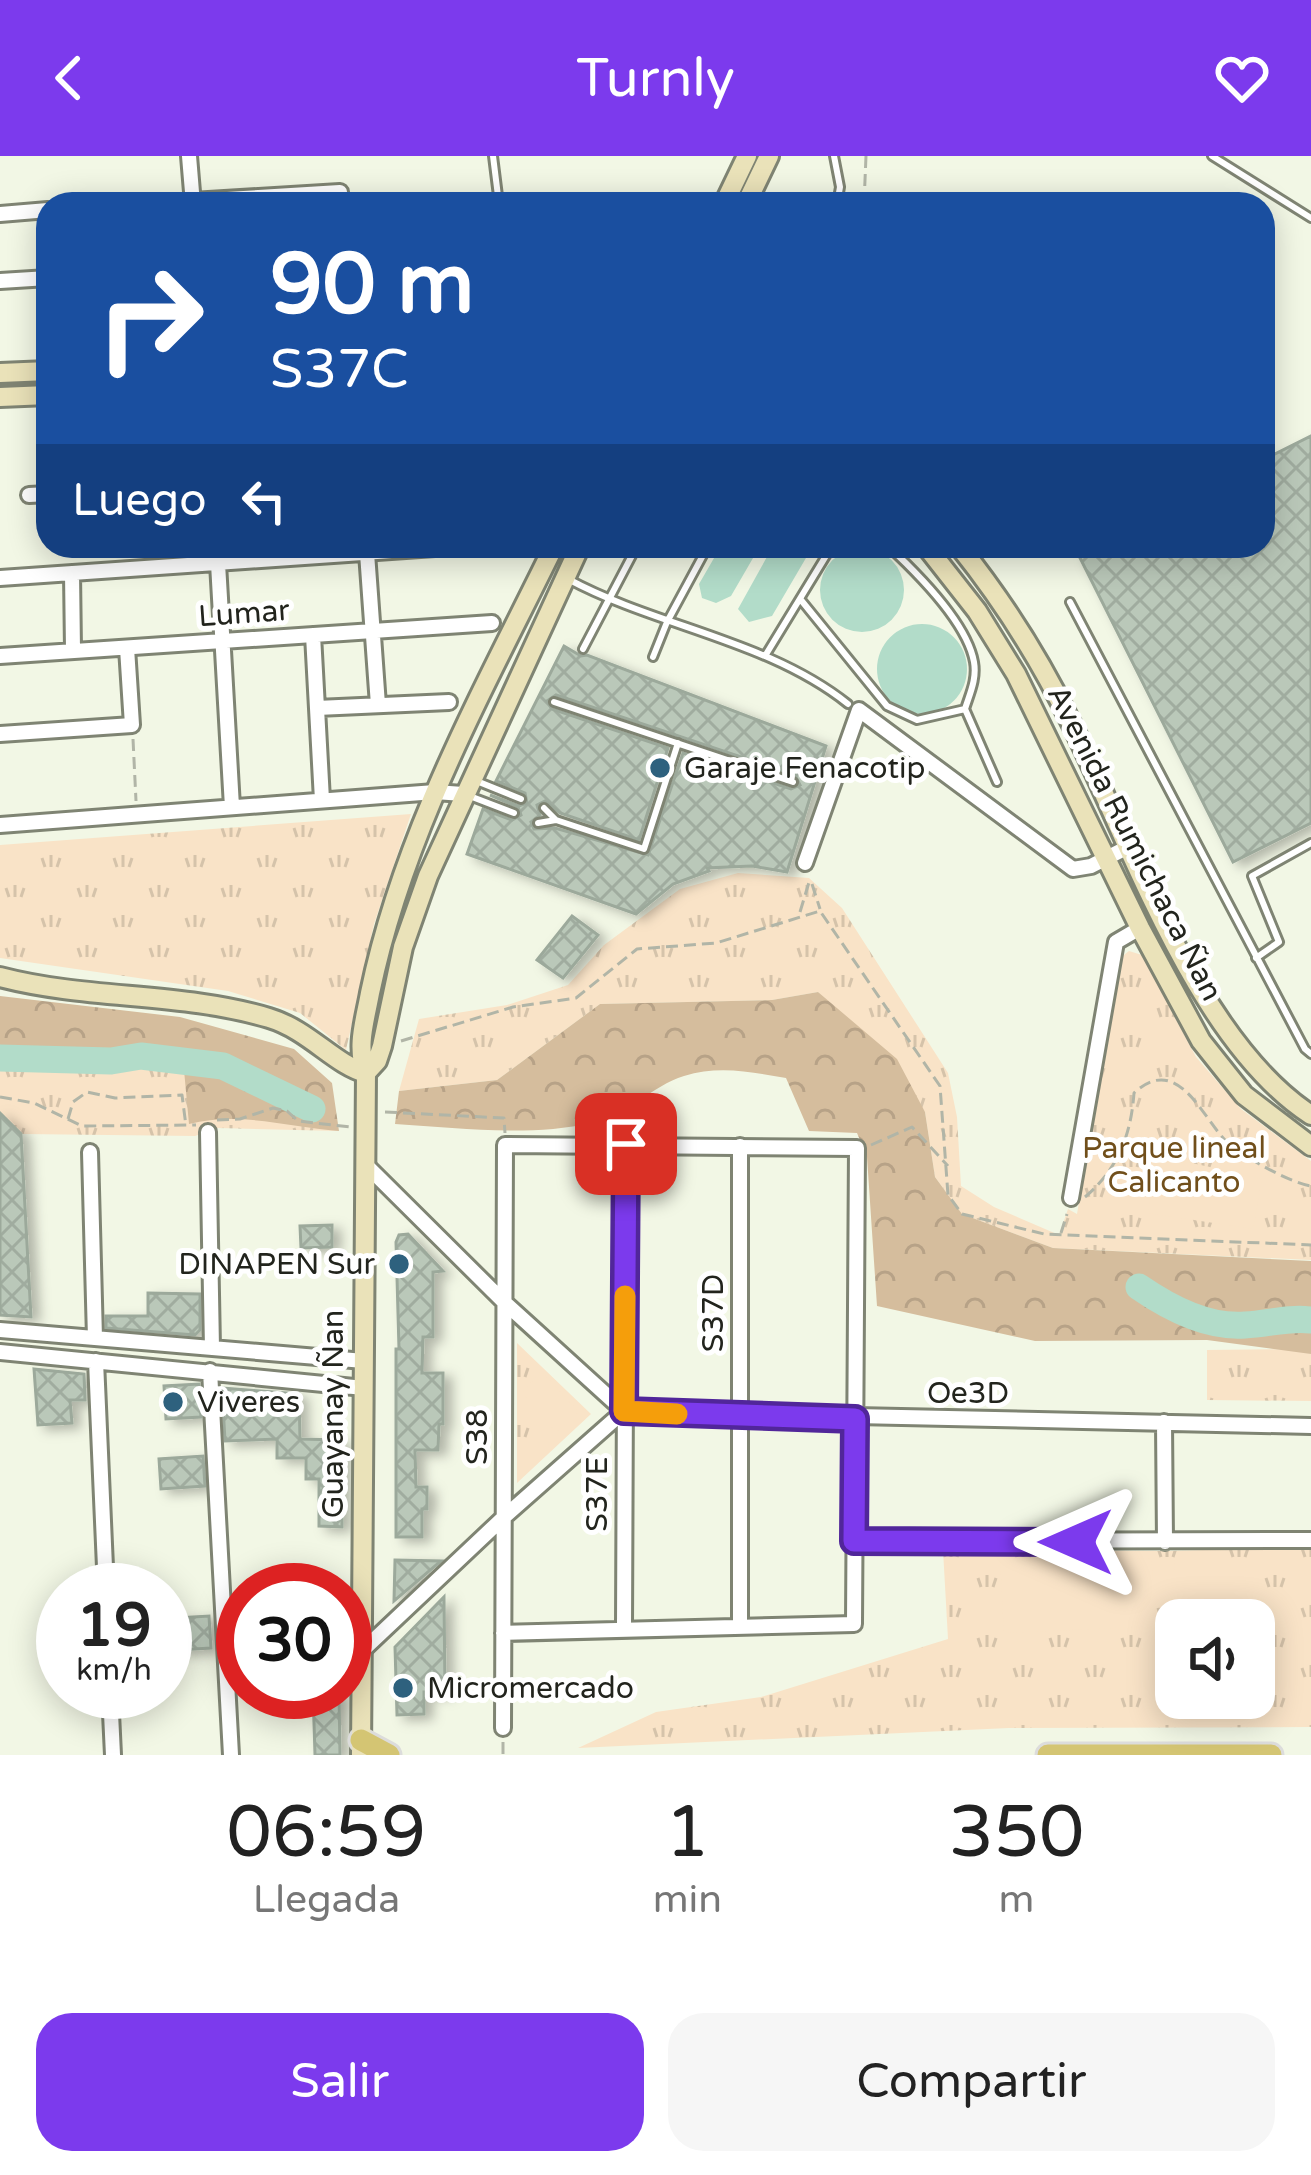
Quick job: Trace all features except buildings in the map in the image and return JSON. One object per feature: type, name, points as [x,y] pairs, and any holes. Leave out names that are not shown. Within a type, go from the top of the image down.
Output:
[{"type":"main road","points":[[730,192],[747,156]]},
{"type":"main road","points":[[752,192],[769,156]]},
{"type":"main road","points":[[0,373],[36,371]]},
{"type":"main road","points":[[0,398],[36,396]]},
{"type":"main road","name":"Guayanay Ñan","points":[[362,1563],[366,1072],[358,1053],[383,932],[434,792],[548,558]]},
{"type":"main road","points":[[0,977],[188,1002],[269,1018],[314,1039],[350,1069],[366,1072],[377,1061],[382,1046],[404,947],[428,876],[574,558]]},
{"type":"main road","name":"Avenida Rumichaca Ñan","points":[[936,558],[977,610],[1016,674],[1179,1003],[1221,1068],[1264,1112],[1311,1146]]},
{"type":"main road","name":"Avenida Rumichaca Ñan","points":[[968,558],[1039,661],[1223,1026],[1262,1076],[1311,1115]]},
{"type":"main road","points":[[523,610],[544,621]]},
{"type":"main road","points":[[361,1748],[388,1755]]},
{"type":"main road","points":[[1048,1755],[1270,1755]]},
{"type":"street","points":[[189,156],[192,192]]},
{"type":"street","points":[[0,214],[36,212]]},
{"type":"street","points":[[0,281],[36,279]]},
{"type":"street","points":[[28,495],[36,495]]},
{"type":"street","points":[[218,558],[232,807]]},
{"type":"street","points":[[0,578],[299,558]]},
{"type":"street","points":[[367,558],[378,705]]},
{"type":"street","points":[[72,573],[74,650]]},
{"type":"street","name":"Lumar","points":[[0,656],[492,623]]},
{"type":"street","points":[[313,635],[322,800]]},
{"type":"street","points":[[0,734],[132,725],[127,648]]},
{"type":"street","points":[[317,708],[449,702]]},
{"type":"street","points":[[805,863],[854,707],[1073,868],[1083,869],[1130,846]]},
{"type":"street","points":[[0,825],[467,786]]},
{"type":"street","points":[[1072,1198],[1116,942],[1140,928]]},
{"type":"street","points":[[207,1126],[212,1348]]},
{"type":"street","name":"S37E","points":[[624,1628],[626,1144]]},
{"type":"street","points":[[503,1633],[854,1624],[857,1148],[505,1145]]},
{"type":"street","name":"S38","points":[[503,1728],[505,1145]]},
{"type":"street","name":"S37D","points":[[740,1146],[740,1625]]},
{"type":"street","points":[[90,1152],[94,1338]]},
{"type":"street","points":[[364,1164],[504,1302],[624,1411],[372,1642]]},
{"type":"street","points":[[0,1330],[364,1361]]},
{"type":"street","points":[[0,1352],[364,1388]]},
{"type":"street","points":[[96,1361],[105,1563]]},
{"type":"street","points":[[210,1371],[231,1755]]},
{"type":"street","name":"Oe3D","points":[[624,1411],[1311,1426]]},
{"type":"street","points":[[1164,1422],[1165,1542]]},
{"type":"street","points":[[854,1541],[1311,1540]]},
{"type":"street","points":[[111,1719],[112,1755]]},
{"type":"lane","points":[[493,156],[498,192]]},
{"type":"lane","points":[[834,156],[839,192]]},
{"type":"lane","points":[[1217,156],[1272,192]]},
{"type":"lane","points":[[1275,194],[1311,218]]},
{"type":"lane","points":[[583,649],[631,558]]},
{"type":"lane","points":[[653,657],[702,558]]},
{"type":"lane","points":[[765,656],[825,558]]},
{"type":"lane","points":[[901,558],[922,578],[974,657],[975,679],[965,709],[997,782]]},
{"type":"lane","points":[[565,577],[667,622],[765,656],[854,707]]},
{"type":"lane","points":[[800,600],[887,706],[916,720],[965,709]]},
{"type":"lane","points":[[1070,602],[1311,1054]]},
{"type":"lane","points":[[554,703],[793,782]]},
{"type":"lane","points":[[538,823],[556,820],[644,848],[678,743]]},
{"type":"lane","points":[[467,786],[521,800]]},
{"type":"lane","points":[[467,786],[514,813]]},
{"type":"lane","points":[[544,808],[556,820]]},
{"type":"lane","points":[[1256,958],[1279,942],[1252,876],[1311,843]]},
{"type":"path","points":[[864,192],[866,156]]},
{"type":"path","points":[[132,725],[137,814]]},
{"type":"path","points":[[798,913],[814,866],[805,863]]},
{"type":"path","points":[[810,879],[820,911],[940,1086],[948,1195],[962,1214],[1060,1235],[1311,1245]]},
{"type":"path","points":[[382,1046],[513,1007],[576,998],[637,950],[716,943],[798,913],[820,911]]},
{"type":"path","points":[[1060,1235],[1072,1198],[1078,1203],[1118,1160],[1128,1136],[1134,1093],[1151,1082],[1171,1082],[1192,1093],[1209,1121],[1241,1152],[1311,1186]]},
{"type":"path","points":[[68,1120],[74,1102],[86,1091],[116,1098],[182,1095],[187,1127]]},
{"type":"path","points":[[0,1097],[34,1103],[82,1126],[207,1126],[273,1108],[287,1111],[298,1121],[505,1118],[505,1145]]},
{"type":"path","points":[[857,1148],[884,1142],[912,1127],[948,1167]]},
{"type":"green space","points":[[411,814],[374,924],[346,1050],[300,1013],[228,991],[0,958],[0,845]]},
{"type":"green space","name":"Parque lineal Calicanto","points":[[738,873],[809,878],[842,908],[948,1073],[957,1117],[961,1186],[994,1207],[1059,1235],[1068,1209],[1077,1214],[1120,958],[1129,951],[1142,955],[1196,1057],[1241,1109],[1311,1161],[1311,1260],[1053,1248],[962,1214],[935,1177],[925,1112],[818,992],[772,1000],[600,1004],[497,1080],[399,1091],[419,1019],[507,1005],[568,985],[604,945],[680,889]]},
{"type":"green space","points":[[818,992],[897,1059],[925,1112],[935,1177],[962,1214],[1053,1248],[1311,1261],[1311,1354],[1207,1340],[1035,1341],[877,1306],[867,1157],[857,1133],[809,1131],[786,1078],[735,1071],[697,1073],[672,1081],[605,1119],[544,1130],[395,1124],[399,1091],[497,1080],[600,1004],[772,1000]]},
{"type":"green space","points":[[0,996],[180,1017],[294,1049],[332,1083],[339,1131],[245,1119],[189,1124],[184,1070],[36,1065],[0,1070]]},
{"type":"green space","points":[[36,1065],[142,1066],[219,1073],[339,1131],[218,1128],[195,1136],[21,1134],[0,1113],[0,1070]]},
{"type":"green space","points":[[172,1092],[174,1125],[109,1125],[109,1095]]},
{"type":"green space","points":[[1157,1155],[1262,1179],[1253,1229],[1148,1213]]},
{"type":"green space","points":[[517,1343],[591,1414],[517,1483]]},
{"type":"green space","points":[[1297,1349],[1311,1354],[1311,1401],[1207,1400],[1207,1350]]},
{"type":"green space","points":[[541,1371],[579,1412],[556,1432],[522,1393]]},
{"type":"green space","points":[[1311,1547],[1311,1727],[1009,1728],[578,1748],[656,1712],[761,1697],[948,1639],[943,1550]]},
{"type":"green space","points":[[1151,1558],[1155,1626],[1004,1633],[1000,1560]]},
{"type":"green space","points":[[1175,1559],[1245,1559],[1246,1599],[1174,1599]]},
{"type":"shaded area","points":[[714,558],[753,558],[731,596],[716,603],[702,598],[699,584]]},
{"type":"shaded area","points":[[766,558],[806,558],[772,616],[749,622],[738,609]]},
{"type":"shaded area","points":[[835,558],[889,558],[901,574],[901,606],[878,629],[846,629],[823,606],[823,574]]},
{"type":"shaded area","points":[[922,624],[954,637],[967,669],[954,701],[922,714],[890,701],[877,669],[890,637]]},
{"type":"waterway","points":[[0,1058],[111,1061],[141,1056],[223,1066],[312,1109]]},
{"type":"waterway","points":[[1139,1287],[1175,1309],[1216,1323],[1311,1320]]},
{"type":"slow traffic","points":[[625,1296],[624,1411],[677,1414]]},
{"type":"place","name":"Garaje Fenacotip","points":[[660,768]]},
{"type":"place","name":"DINAPEN Sur","points":[[399,1264]]},
{"type":"place","name":"Viveres","points":[[173,1402]]},
{"type":"place","name":"Micromercado","points":[[403,1688]]},
{"type":"route","points":[[626,1144],[624,1411],[855,1419],[854,1541],[1076,1542]]}]
